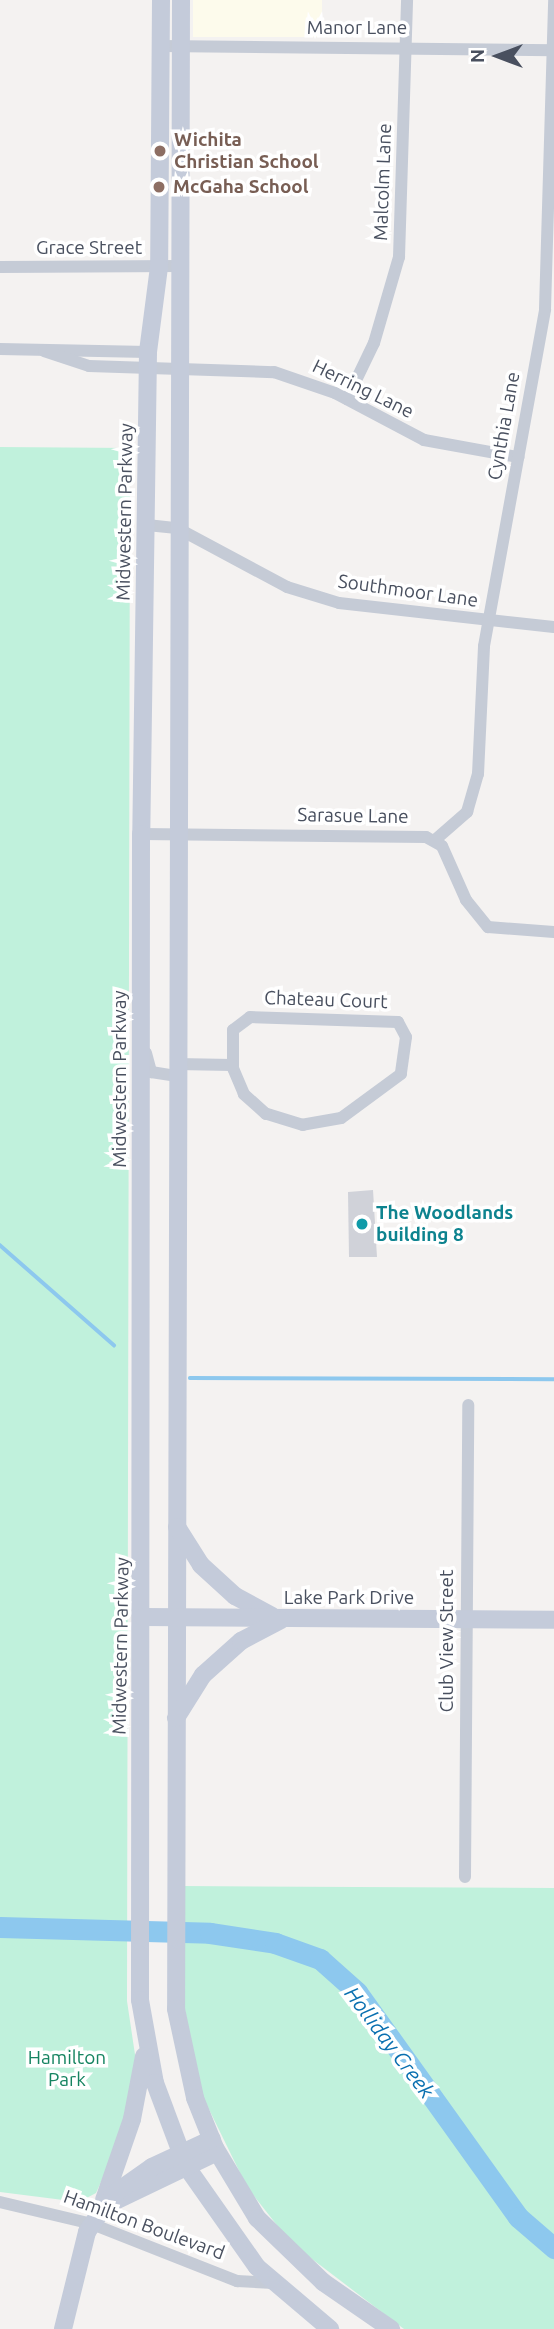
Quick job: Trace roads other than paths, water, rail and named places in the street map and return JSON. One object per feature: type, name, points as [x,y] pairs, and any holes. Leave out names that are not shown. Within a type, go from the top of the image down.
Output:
[{"type":"main road","name":"Midwestern Parkway","points":[[161,0],[159,267],[148,361],[141,834],[143,1617],[139,1978],[145,2042],[183,2160],[241,2248],[273,2283],[330,2329]]},
{"type":"main road","points":[[181,0],[176,834],[177,1617],[173,1979],[183,2048],[215,2146],[257,2218],[289,2251],[391,2329]]},
{"type":"main road","points":[[177,1527],[210,1573],[235,1596],[280,1618]]},
{"type":"main road","name":"Lake Park Drive","points":[[143,1617],[554,1620]]},
{"type":"main road","points":[[176,1718],[212,1667],[241,1641],[280,1618]]},
{"type":"main road","points":[[63,2329],[75,2267],[100,2213],[132,2119],[145,2042]]},
{"type":"main road","points":[[100,2213],[128,2181],[215,2146]]},
{"type":"street","name":"Malcolm Lane","points":[[347,398],[374,343],[399,257],[407,0]]},
{"type":"street","name":"Cynthia Lane","points":[[435,840],[467,812],[473,796],[479,683],[545,309],[554,0]]},
{"type":"street","name":"Manor Lane","points":[[160,46],[554,50]]},
{"type":"street","name":"Grace Street","points":[[0,267],[179,267]]},
{"type":"street","name":"Herring Lane","points":[[0,349],[148,361],[178,368],[274,372],[347,398],[424,440],[518,457]]},
{"type":"street","name":"Southmoor Lane","points":[[147,525],[177,528],[287,587],[339,603],[489,622],[554,627]]},
{"type":"street","name":"Sarasue Lane","points":[[141,834],[435,840],[472,910],[488,927],[554,932]]},
{"type":"street","points":[[141,997],[151,1072],[232,1065]]},
{"type":"street","name":"Chateau Court","points":[[250,1017],[390,1019],[398,1022],[406,1037],[404,1063],[393,1084],[341,1118],[321,1124],[303,1125],[266,1114],[244,1094],[232,1065],[233,1030],[250,1017]]},
{"type":"street","name":"Club View Street","points":[[465,1877],[468,1405]]},
{"type":"street","name":"Hamilton Boulevard","points":[[0,2202],[100,2213],[237,2281],[273,2283]]},
{"type":"waterway","points":[[0,1245],[114,1345]]},
{"type":"waterway","points":[[190,1378],[554,1379]]},
{"type":"waterway","name":"Holliday Creek","points":[[0,1927],[210,1933],[275,1943],[320,1959],[357,1992],[518,2217],[554,2248]]},
{"type":"place","name":"Wichita Christian School","points":[[160,151]]},
{"type":"place","name":"McGaha School","points":[[159,187]]},
{"type":"place","name":"The Woodlands building 8","points":[[362,1224]]},
{"type":"park label","name":"Hamilton Park","points":[[67,2069]]}]
